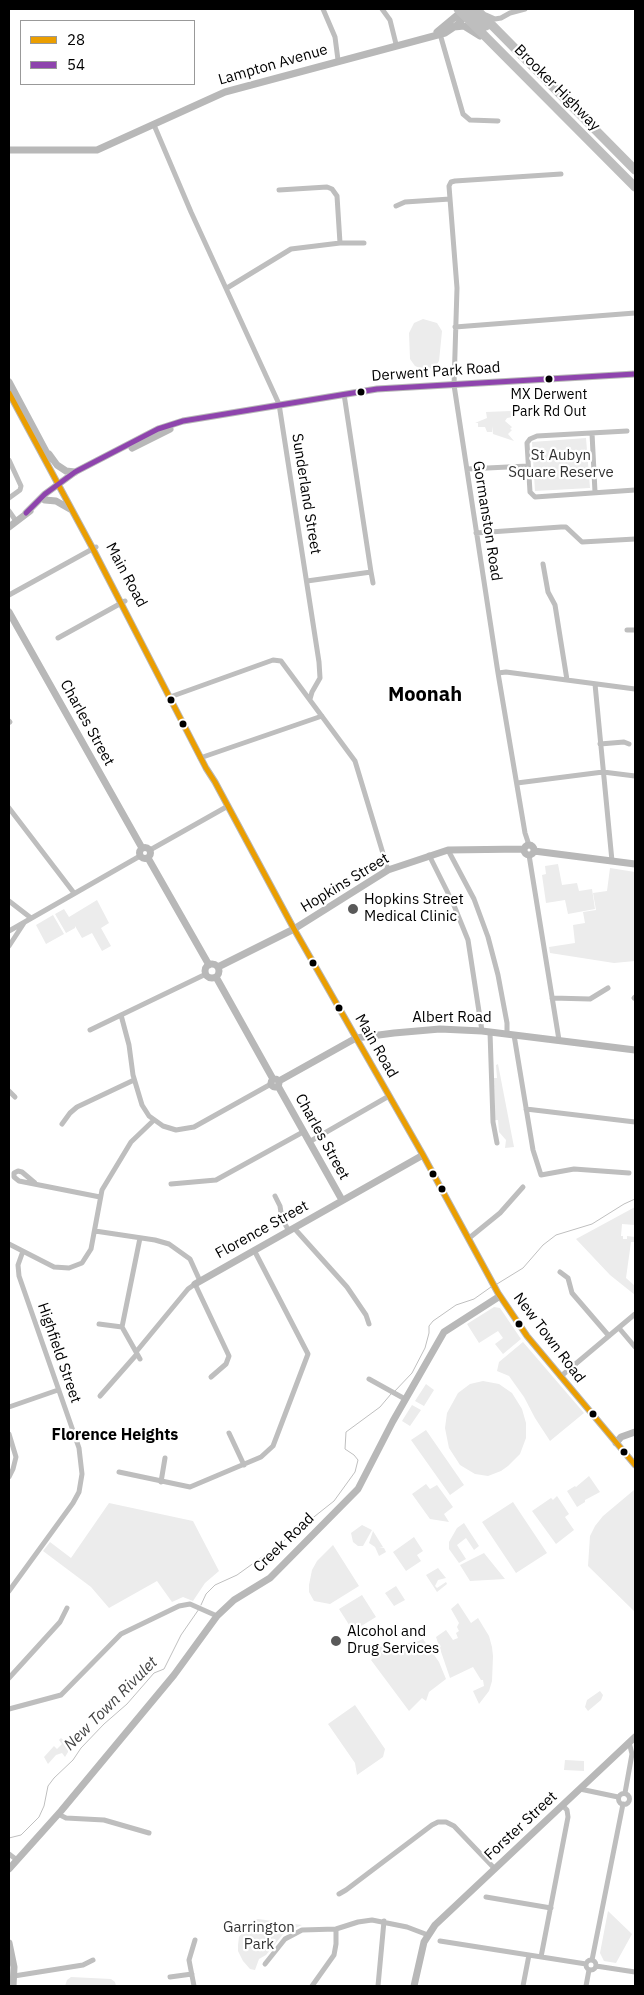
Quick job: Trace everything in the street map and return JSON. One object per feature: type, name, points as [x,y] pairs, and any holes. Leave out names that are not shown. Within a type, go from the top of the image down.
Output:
[{"type":"highway","name":"Brooker Highway","points":[[477,9],[635,170]]},
{"type":"highway","name":"Brooker Highway","points":[[463,11],[635,187]]},
{"type":"highway","points":[[463,11],[472,14],[526,59]]},
{"type":"street","points":[[323,9],[335,37],[338,60]]},
{"type":"street","points":[[382,9],[390,20],[396,44]]},
{"type":"street","points":[[477,9],[492,18],[501,18],[510,11],[526,9]]},
{"type":"street","name":"Lampton Avenue","points":[[436,35],[463,11]]},
{"type":"street","name":"Lampton Avenue","points":[[9,150],[97,150],[225,92],[396,44],[436,35],[454,27],[463,11]]},
{"type":"street","points":[[498,30],[501,18]]},
{"type":"street","points":[[454,27],[462,26],[473,30],[518,68]]},
{"type":"street","points":[[436,35],[462,114],[470,120],[498,121]]},
{"type":"street","name":"Sunderland Street","points":[[154,125],[191,212],[279,404],[320,678],[310,699]]},
{"type":"street","name":"Gormanston Road","points":[[559,1040],[529,850],[498,673],[454,384],[457,288],[450,199],[451,182],[561,174]]},
{"type":"street","points":[[280,190],[328,187],[332,189],[338,196],[340,243]]},
{"type":"street","points":[[396,206],[405,202],[450,199]]},
{"type":"street","points":[[227,288],[291,249],[340,243],[364,243]]},
{"type":"street","points":[[456,326],[635,313]]},
{"type":"street","name":"Derwent Park Road","points":[[61,485],[75,472],[170,424],[279,404],[400,386],[635,374]]},
{"type":"street","name":"Main Road","points":[[9,382],[13,400],[44,448],[74,513],[95,548]]},
{"type":"street","name":"Main Road","points":[[9,393],[95,548],[215,782],[294,929],[423,1155],[498,1293]]},
{"type":"street","points":[[344,394],[373,584]]},
{"type":"street","name":"Derwent Park Road","points":[[61,485],[163,432],[211,417]]},
{"type":"street","points":[[627,431],[537,436],[530,439],[527,443],[530,492],[535,497],[635,490]]},
{"type":"street","points":[[592,433],[594,492]]},
{"type":"street","points":[[44,448],[57,465],[68,472],[75,472]]},
{"type":"street","points":[[9,460],[21,486],[9,498]]},
{"type":"street","points":[[467,470],[528,466]]},
{"type":"street","points":[[45,497],[52,473]]},
{"type":"street","points":[[9,527],[61,485]]},
{"type":"street","points":[[45,497],[62,504],[74,513]]},
{"type":"street","points":[[9,511],[16,521]]},
{"type":"street","points":[[476,533],[561,526],[582,542],[635,539]]},
{"type":"street","points":[[9,595],[95,548]]},
{"type":"street","points":[[543,564],[548,592],[555,606],[566,680]]},
{"type":"street","points":[[307,581],[371,572]]},
{"type":"street","points":[[58,638],[123,602]]},
{"type":"street","name":"Charles Street","points":[[9,612],[142,848]]},
{"type":"street","points":[[627,630],[635,630]]},
{"type":"street","points":[[172,696],[278,660],[310,699],[355,761],[388,870]]},
{"type":"street","points":[[498,673],[506,672],[635,689]]},
{"type":"street","points":[[595,684],[612,861]]},
{"type":"street","points":[[202,757],[322,716]]},
{"type":"street","points":[[600,744],[620,742],[629,744]]},
{"type":"street","points":[[517,783],[603,772],[635,776]]},
{"type":"street","points":[[140,856],[144,859],[149,854],[228,806]]},
{"type":"street","points":[[9,808],[74,893]]},
{"type":"street","points":[[140,856],[139,852],[142,848],[146,847],[209,965]]},
{"type":"street","points":[[448,850],[474,899],[488,937],[511,1034],[534,1156],[541,1175],[574,1169],[629,1173]]},
{"type":"street","name":"Hopkins Street","points":[[218,968],[294,929],[388,870],[448,850],[529,850],[635,864]]},
{"type":"street","points":[[429,855],[453,903],[468,940],[482,1030]]},
{"type":"street","points":[[9,931],[140,856]]},
{"type":"street","points":[[9,901],[28,919]]},
{"type":"street","points":[[9,946],[28,919]]},
{"type":"street","points":[[206,974],[209,977],[216,977],[218,974],[218,968],[215,965],[209,965]]},
{"type":"street","points":[[206,974],[206,968],[209,965]]},
{"type":"street","points":[[90,1030],[206,974]]},
{"type":"street","name":"Charles Street","points":[[216,977],[342,1200]]},
{"type":"street","points":[[552,998],[590,999],[608,988]]},
{"type":"street","points":[[9,1244],[54,1267],[75,1267],[87,1257],[91,1249],[100,1197],[104,1187],[131,1142],[154,1120],[144,1110],[134,1080],[128,1040],[120,1015]]},
{"type":"street","name":"Albert Road","points":[[154,1120],[171,1129],[190,1129],[356,1038],[440,1029],[482,1030],[635,1050]]},
{"type":"street","points":[[490,1032],[493,1122],[497,1143]]},
{"type":"street","points":[[62,1124],[77,1107],[134,1080]]},
{"type":"street","points":[[9,1091],[14,1096]]},
{"type":"street","points":[[309,1142],[388,1096]]},
{"type":"street","points":[[526,1109],[635,1122]]},
{"type":"street","points":[[172,1184],[216,1180],[303,1132]]},
{"type":"street","name":"Florence Street","points":[[100,1396],[188,1289],[423,1155]]},
{"type":"street","points":[[35,1183],[100,1197]]},
{"type":"street","points":[[468,1239],[500,1213],[524,1186]]},
{"type":"street","points":[[275,1196],[280,1206],[282,1219],[347,1287],[366,1315],[369,1324]]},
{"type":"street","points":[[95,1231],[164,1242],[178,1249],[192,1262],[198,1282],[228,1356],[226,1364],[212,1377]]},
{"type":"street","points":[[140,1238],[122,1327],[140,1359]]},
{"type":"street","points":[[119,1472],[182,1487],[194,1486],[264,1456],[273,1446],[308,1356],[307,1350],[254,1250]]},
{"type":"street","name":"Highfield Street","points":[[9,1591],[70,1509],[80,1488],[82,1469],[80,1456],[19,1276],[18,1264],[23,1251]]},
{"type":"street","points":[[560,1272],[568,1278],[572,1293],[609,1336]]},
{"type":"street","name":"New Town Road","points":[[498,1293],[523,1330],[560,1377],[635,1465]]},
{"type":"street","name":"Creek Road","points":[[9,1869],[58,1814],[174,1675],[217,1616],[231,1602],[270,1578],[358,1489],[402,1398],[444,1332],[498,1293]]},
{"type":"street","points":[[560,1377],[635,1314]]},
{"type":"street","points":[[99,1324],[122,1327]]},
{"type":"street","points":[[619,1328],[635,1347]]},
{"type":"street","points":[[369,1379],[402,1398]]},
{"type":"street","points":[[9,1407],[58,1390]]},
{"type":"street","points":[[616,1443],[621,1438],[635,1432]]},
{"type":"street","points":[[229,1433],[244,1465]]},
{"type":"street","points":[[9,1434],[16,1457],[9,1477]]},
{"type":"street","points":[[161,1482],[165,1458]]},
{"type":"street","points":[[9,1709],[61,1695],[121,1634],[179,1606],[192,1605],[217,1616]]},
{"type":"street","points":[[9,1678],[60,1622],[67,1608]]},
{"type":"street","points":[[625,1793],[632,1754],[632,1740]]},
{"type":"street","name":"Forster Street","points":[[428,1935],[441,1920],[632,1740]]},
{"type":"street","points":[[580,1789],[618,1797]]},
{"type":"street","points":[[618,1797],[620,1794],[625,1793]]},
{"type":"street","points":[[623,1804],[632,1800],[625,1793]]},
{"type":"street","points":[[618,1797],[619,1802],[623,1804]]},
{"type":"street","points":[[596,1966],[592,1960],[623,1804]]},
{"type":"street","points":[[541,1957],[568,1817],[567,1810],[563,1806]]},
{"type":"street","points":[[58,1814],[66,1818],[104,1820],[149,1833]]},
{"type":"street","points":[[339,1894],[438,1822],[446,1822],[454,1826],[495,1870]]},
{"type":"street","points":[[9,1854],[17,1860]]},
{"type":"street","points":[[486,1897],[551,1908]]},
{"type":"street","points":[[265,1964],[281,1942],[296,1931],[336,1929],[365,1920],[384,1922],[428,1935],[422,1949],[414,1986]]},
{"type":"street","points":[[378,1986],[384,1922]]},
{"type":"street","points":[[312,1986],[334,1955],[336,1929]]},
{"type":"street","points":[[194,1986],[190,1956],[195,1940]]},
{"type":"street","points":[[440,1940],[586,1964],[592,1960]]},
{"type":"street","points":[[9,1943],[14,1976],[13,1986]]},
{"type":"street","points":[[524,1986],[528,1955]]},
{"type":"street","points":[[14,1976],[83,1964],[93,1960]]},
{"type":"street","points":[[586,1964],[589,1970],[586,1986]]},
{"type":"street","points":[[589,1970],[594,1969],[596,1966],[635,1972]]},
{"type":"street","points":[[170,1978],[192,1974]]},
{"type":"green space","points":[[423,319],[437,323],[442,331],[439,361],[435,367],[425,370],[415,366],[410,359],[409,333],[414,323]]},
{"type":"green space","points":[[511,411],[512,417],[507,418],[505,421],[512,427],[508,434],[514,441],[493,434],[492,426],[492,432],[487,432],[485,427],[478,427],[478,423],[475,423],[487,418],[486,412]]},
{"type":"green space","name":"St Aubyn Square Reserve","points":[[586,438],[590,488],[535,491],[532,442]]},
{"type":"green space","points":[[558,864],[562,885],[577,883],[579,891],[592,889],[595,909],[568,914],[565,900],[546,903],[542,875],[546,874],[545,866]]},
{"type":"green space","points":[[610,868],[635,872],[635,961],[614,963],[550,953],[549,947],[575,943],[573,925],[585,923],[583,912],[596,910],[593,893],[607,891]]},
{"type":"green space","points":[[97,900],[109,923],[101,928],[111,946],[102,951],[92,933],[82,938],[75,926],[75,928],[66,933],[55,914],[64,909],[69,917]]},
{"type":"green space","points":[[53,915],[64,934],[46,944],[36,925]]},
{"type":"green space","points":[[498,1064],[514,1147],[505,1148],[506,1140],[499,1132],[498,1120],[495,1120],[494,1078],[497,1078],[496,1065]]},
{"type":"green space","points":[[635,1207],[635,1225],[622,1224],[621,1236],[623,1236],[623,1239],[627,1239],[627,1236],[635,1237],[635,1242],[631,1242],[626,1278],[635,1286],[635,1295],[610,1275],[576,1239]]},
{"type":"green space","points":[[494,1307],[500,1308],[521,1339],[503,1354],[495,1344],[503,1338],[498,1331],[479,1343],[467,1324]]},
{"type":"green space","points":[[523,1342],[584,1413],[550,1441],[509,1376],[497,1371],[499,1362]]},
{"type":"green space","points":[[483,1381],[499,1384],[512,1393],[522,1409],[526,1423],[526,1438],[520,1454],[501,1471],[488,1476],[475,1474],[460,1465],[449,1448],[445,1428],[447,1413],[458,1393],[470,1384]]},
{"type":"green space","points":[[426,1384],[434,1390],[424,1406],[415,1401]]},
{"type":"green space","points":[[412,1405],[421,1410],[410,1426],[402,1421]]},
{"type":"green space","points":[[426,1430],[464,1485],[450,1495],[411,1440]]},
{"type":"green space","points":[[589,1476],[600,1492],[577,1507],[567,1491],[576,1487]]},
{"type":"green space","points":[[426,1484],[430,1489],[437,1485],[453,1507],[444,1514],[449,1522],[430,1519],[412,1494]]},
{"type":"green space","points":[[634,1490],[635,1612],[588,1566],[590,1536],[595,1526],[603,1516]]},
{"type":"green space","points":[[557,1496],[569,1514],[565,1517],[574,1530],[556,1544],[532,1511]]},
{"type":"green space","points":[[513,1502],[547,1553],[516,1573],[482,1522]]},
{"type":"green space","points":[[109,1503],[193,1521],[219,1571],[205,1583],[193,1601],[183,1597],[172,1602],[157,1581],[109,1608],[91,1587],[43,1551],[50,1542],[71,1558]]},
{"type":"green space","points":[[464,1523],[479,1546],[474,1550],[466,1538],[457,1545],[466,1559],[459,1563],[449,1549],[449,1542],[457,1528]]},
{"type":"green space","points":[[362,1525],[372,1530],[363,1546],[358,1546],[353,1542],[351,1533]]},
{"type":"green space","points":[[373,1531],[383,1547],[379,1547],[384,1548],[386,1552],[379,1556],[375,1547],[369,1543]]},
{"type":"green space","points":[[414,1537],[423,1551],[417,1555],[421,1561],[406,1571],[393,1552]]},
{"type":"green space","points":[[333,1545],[359,1586],[330,1604],[314,1601],[309,1592],[312,1570],[317,1561]]},
{"type":"green space","points":[[484,1553],[505,1579],[470,1581],[460,1565]]},
{"type":"green space","points":[[438,1568],[446,1578],[438,1580],[435,1586],[437,1588],[446,1582],[447,1584],[437,1592],[426,1575]]},
{"type":"green space","points":[[396,1586],[405,1600],[394,1606],[385,1593]]},
{"type":"green space","points":[[362,1595],[376,1617],[353,1631],[339,1609]]},
{"type":"green space","points":[[458,1603],[471,1623],[478,1618],[489,1636],[492,1647],[492,1681],[489,1691],[479,1704],[473,1691],[484,1686],[483,1680],[481,1680],[473,1667],[450,1678],[436,1637],[446,1630],[453,1640],[458,1638],[456,1633],[459,1631],[457,1627],[459,1623],[451,1609]]},
{"type":"green space","points":[[423,1639],[439,1662],[446,1679],[429,1692],[426,1701],[422,1698],[409,1711],[371,1660],[374,1657],[370,1648],[416,1642]]},
{"type":"green space","points":[[600,1691],[603,1695],[601,1700],[588,1711],[585,1707],[587,1700]]},
{"type":"green space","points":[[355,1705],[385,1749],[383,1757],[357,1775],[355,1763],[328,1724]]},
{"type":"green space","points":[[61,1738],[69,1745],[68,1752],[65,1757],[62,1753],[56,1755],[48,1764],[44,1757],[54,1746],[57,1749],[62,1744],[59,1740]]},
{"type":"green space","points":[[565,1760],[584,1761],[584,1771],[564,1770]]},
{"type":"green space","points":[[608,1911],[632,1934],[616,1963],[604,1961],[600,1953]]},
{"type":"green space","name":"Garrington Park","points":[[258,1919],[302,1925],[284,1933],[266,1955],[259,1959],[255,1970],[250,1969],[243,1961],[238,1951],[238,1945],[239,1937],[252,1921]]},
{"type":"green space","points":[[71,1977],[111,1979],[115,1982],[116,1986],[65,1986],[67,1980]]},
{"type":"waterway","name":"New Town Rivulet","points":[[497,1284],[523,1268],[543,1245],[556,1235],[592,1224],[635,1199]]},
{"type":"waterway","name":"New Town Rivulet","points":[[394,1392],[412,1373],[425,1348],[429,1326],[433,1321],[456,1305],[474,1299],[491,1287]]},
{"type":"waterway","name":"New Town Rivulet","points":[[201,1605],[206,1594],[215,1585],[237,1575],[334,1501],[355,1472],[358,1460],[345,1449],[346,1432],[380,1407],[391,1394]]},
{"type":"waterway","name":"New Town Rivulet","points":[[9,1838],[21,1835],[39,1817],[44,1806],[48,1786],[54,1778],[73,1760],[81,1748],[104,1724],[127,1704],[154,1673],[164,1669],[181,1635],[199,1609]]},
{"type":"transit line","name":"54","points":[[26,513],[45,494],[75,472],[158,429],[183,421],[377,389],[635,374]]},
{"type":"transit line","name":"28","points":[[9,393],[93,549],[206,768],[294,929],[423,1155],[498,1293],[527,1336],[635,1465]]},
{"type":"place","name":"MX Derwent Park Rd Out","points":[[549,379]]},
{"type":"place","name":"Hopkins Street Medical Clinic","points":[[353,909]]},
{"type":"place","name":"Alcohol and Drug Services","points":[[336,1641]]},
{"type":"district","name":"Moonah","points":[[425,695]]},
{"type":"district","name":"Florence Heights","points":[[115,1435]]}]
